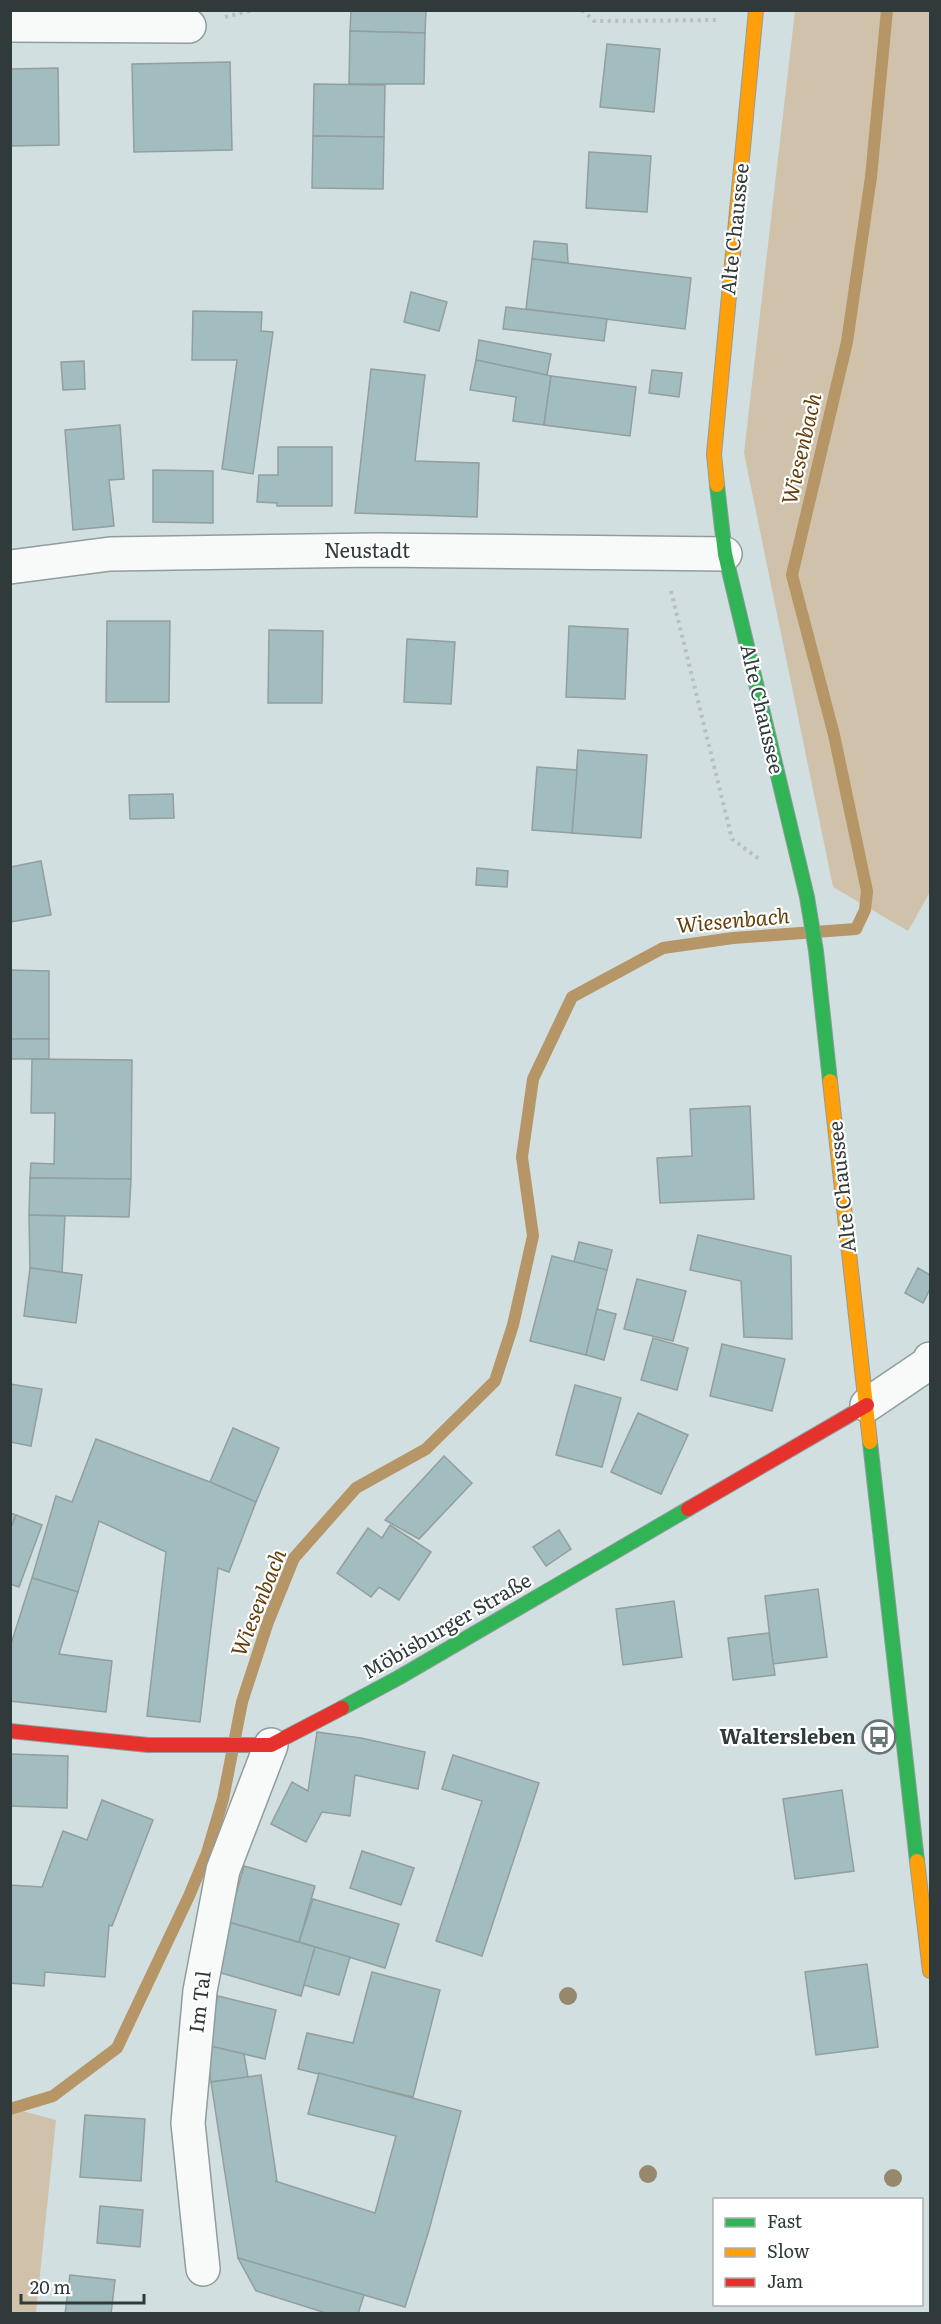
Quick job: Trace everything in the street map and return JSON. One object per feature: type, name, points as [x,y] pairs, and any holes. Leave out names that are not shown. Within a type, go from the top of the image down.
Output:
[{"type":"street","name":"Alte Chaussee","points":[[756,15],[714,454],[725,554],[807,897],[816,951],[930,1971]]},
{"type":"street","points":[[10,25],[189,26]]},
{"type":"street","name":"Neustadt","points":[[10,567],[110,554],[388,550],[725,554]]},
{"type":"street","points":[[867,1405],[929,1363],[930,1359]]},
{"type":"street","name":"Möbisburger Straße","points":[[10,1731],[148,1745],[261,1745],[398,1678],[867,1405]]},
{"type":"street","name":"Im Tal","points":[[203,2269],[188,2123],[200,1990],[223,1870],[261,1745]]},
{"type":"path","points":[[582,10],[594,21],[756,15]]},
{"type":"path","points":[[662,554],[732,839],[767,865]]},
{"type":"shaded area","points":[[795,11],[930,11],[930,892],[908,931],[833,887],[744,453]]},
{"type":"shaded area","points":[[11,2108],[56,2120],[36,2313],[11,2313]]},
{"type":"building","points":[[351,10],[426,10],[425,33],[350,31]]},
{"type":"building","points":[[350,31],[425,33],[424,84],[349,84]]},
{"type":"building","points":[[607,44],[660,49],[654,112],[600,107]]},
{"type":"building","points":[[230,62],[232,150],[134,152],[132,64]]},
{"type":"building","points":[[58,68],[59,145],[10,146],[10,69]]},
{"type":"building","points":[[314,84],[385,85],[384,137],[313,136]]},
{"type":"building","points":[[313,136],[384,137],[383,189],[312,188]]},
{"type":"building","points":[[589,152],[651,156],[647,212],[586,208]]},
{"type":"building","points":[[534,241],[567,244],[568,263],[532,259]]},
{"type":"building","points":[[532,259],[691,278],[685,329],[526,309]]},
{"type":"building","points":[[411,292],[447,302],[439,331],[404,322]]},
{"type":"building","points":[[506,307],[607,319],[604,341],[503,329]]},
{"type":"building","points":[[193,311],[262,312],[261,331],[273,332],[253,474],[222,469],[237,360],[192,360]]},
{"type":"building","points":[[479,340],[551,354],[547,375],[476,360]]},
{"type":"building","points":[[476,360],[551,376],[544,425],[513,421],[516,397],[470,390]]},
{"type":"building","points":[[84,361],[85,389],[63,390],[61,362]]},
{"type":"building","points":[[371,369],[425,375],[415,461],[479,463],[477,517],[355,513]]},
{"type":"building","points":[[652,370],[682,373],[679,397],[649,393]]},
{"type":"building","points":[[551,376],[636,387],[630,436],[544,425]]},
{"type":"building","points":[[120,425],[124,479],[109,480],[114,526],[73,530],[65,430]]},
{"type":"building","points":[[278,447],[332,447],[332,506],[277,506],[277,503],[257,502],[259,475],[278,475]]},
{"type":"building","points":[[153,470],[213,471],[213,523],[153,522]]},
{"type":"building","points":[[107,621],[170,621],[169,702],[106,702]]},
{"type":"building","points":[[569,626],[628,629],[625,699],[566,697]]},
{"type":"building","points":[[269,630],[323,631],[322,703],[268,703]]},
{"type":"building","points":[[407,639],[455,642],[451,704],[404,702]]},
{"type":"building","points":[[578,750],[647,755],[641,838],[572,833]]},
{"type":"building","points":[[537,767],[577,770],[572,833],[532,830]]},
{"type":"building","points":[[173,794],[174,818],[130,819],[129,795]]},
{"type":"building","points":[[41,861],[51,915],[10,922],[10,867]]},
{"type":"building","points":[[477,868],[508,871],[507,887],[476,885]]},
{"type":"building","points":[[10,970],[49,971],[49,1039],[10,1039]]},
{"type":"building","points":[[10,1039],[49,1039],[49,1059],[10,1059]]},
{"type":"building","points":[[32,1059],[132,1060],[131,1179],[30,1178],[31,1163],[54,1164],[55,1113],[31,1113]]},
{"type":"building","points":[[750,1106],[754,1199],[660,1203],[657,1158],[692,1156],[690,1109]]},
{"type":"building","points":[[30,1178],[131,1179],[129,1217],[29,1215]]},
{"type":"building","points":[[29,1215],[65,1216],[62,1272],[30,1268]]},
{"type":"building","points":[[698,1235],[791,1256],[792,1339],[744,1337],[741,1281],[690,1270]]},
{"type":"building","points":[[579,1242],[612,1250],[607,1270],[574,1262]]},
{"type":"building","points":[[552,1256],[607,1270],[586,1355],[530,1341]]},
{"type":"building","points":[[30,1268],[82,1275],[76,1323],[24,1316]]},
{"type":"building","points":[[918,1268],[930,1275],[930,1289],[923,1303],[905,1293]]},
{"type":"building","points":[[637,1279],[686,1291],[673,1341],[624,1329]]},
{"type":"building","points":[[597,1309],[616,1314],[604,1360],[586,1355]]},
{"type":"building","points":[[653,1338],[688,1348],[677,1390],[641,1380]]},
{"type":"building","points":[[722,1344],[785,1359],[772,1411],[710,1396]]},
{"type":"building","points":[[10,1384],[42,1389],[31,1446],[10,1442]]},
{"type":"building","points":[[575,1385],[621,1398],[602,1467],[556,1455]]},
{"type":"building","points":[[638,1413],[688,1435],[661,1494],[611,1472]]},
{"type":"building","points":[[233,1428],[279,1448],[256,1502],[210,1482]]},
{"type":"building","points":[[96,1439],[256,1502],[229,1572],[218,1568],[200,1722],[147,1716],[166,1552],[99,1521],[78,1592],[32,1578],[56,1496],[72,1502]]},
{"type":"building","points":[[444,1456],[472,1483],[419,1539],[385,1520]]},
{"type":"building","points":[[10,1513],[16,1515],[10,1530]]},
{"type":"building","points":[[16,1515],[42,1525],[19,1587],[10,1584],[10,1530]]},
{"type":"building","points":[[390,1525],[431,1552],[399,1600],[379,1587],[371,1597],[337,1573],[368,1528],[382,1538]]},
{"type":"building","points":[[559,1530],[571,1549],[546,1566],[533,1547]]},
{"type":"building","points":[[32,1578],[78,1592],[59,1654],[112,1661],[106,1712],[10,1701],[10,1647]]},
{"type":"building","points":[[818,1589],[827,1657],[773,1664],[765,1596]]},
{"type":"building","points":[[674,1601],[682,1657],[623,1665],[616,1609]]},
{"type":"building","points":[[769,1633],[775,1675],[733,1680],[728,1638]]},
{"type":"building","points":[[317,1732],[361,1738],[425,1752],[418,1789],[355,1775],[350,1816],[322,1812],[306,1842],[271,1824],[292,1782],[308,1791]]},
{"type":"building","points":[[10,1754],[68,1756],[67,1808],[10,1806]]},
{"type":"building","points":[[453,1755],[539,1783],[482,1956],[436,1941],[482,1801],[442,1789]]},
{"type":"building","points":[[842,1790],[854,1871],[795,1879],[783,1799]]},
{"type":"building","points":[[102,1800],[153,1820],[112,1926],[109,1925],[105,1977],[45,1972],[44,1986],[10,1983],[10,1885],[42,1887],[63,1831],[87,1840]]},
{"type":"building","points":[[362,1851],[414,1868],[401,1905],[350,1888]]},
{"type":"building","points":[[244,1866],[315,1886],[299,1942],[228,1922]]},
{"type":"building","points":[[313,1899],[399,1924],[385,1968],[299,1942]]},
{"type":"building","points":[[228,1922],[315,1947],[301,1996],[214,1971]]},
{"type":"building","points":[[315,1947],[350,1957],[339,1995],[304,1985]]},
{"type":"building","points":[[867,1964],[878,2047],[816,2055],[805,1972]]},
{"type":"building","points":[[372,1972],[440,1990],[413,2097],[298,2069],[307,2033],[353,2043]]},
{"type":"building","points":[[218,1996],[276,2010],[265,2059],[206,2045]]},
{"type":"building","points":[[206,2045],[244,2054],[248,2077],[211,2082]]},
{"type":"building","points":[[319,2073],[461,2111],[429,2230],[405,2307],[238,2258],[211,2082],[261,2075],[277,2181],[275,2181],[375,2213],[396,2136],[308,2114]]},
{"type":"building","points":[[85,2115],[145,2119],[141,2181],[80,2177]]},
{"type":"building","points":[[100,2206],[143,2210],[140,2247],[97,2243]]},
{"type":"building","points":[[238,2258],[364,2295],[358,2314],[329,2314],[256,2291]]},
{"type":"building","points":[[70,2275],[115,2280],[111,2314],[65,2314]]},
{"type":"waterway","name":"Wiesenbach","points":[[10,2109],[53,2096],[117,2048],[207,1853],[223,1799],[242,1702],[268,1622],[294,1558],[356,1488],[426,1449],[495,1381],[513,1325],[533,1236],[522,1157],[533,1079],[572,997],[663,948],[733,938],[856,929],[865,910],[867,891],[834,735],[792,575],[847,342],[871,177],[887,10]]},
{"type":"traffic: fast","points":[[717,485],[725,554],[807,897],[816,951],[830,1081]]},
{"type":"traffic: fast","points":[[870,1442],[917,1861]]},
{"type":"traffic: fast","points":[[342,1708],[398,1678],[688,1509]]},
{"type":"traffic: slow","points":[[717,485],[714,454],[756,10]]},
{"type":"traffic: slow","points":[[830,1081],[870,1442]]},
{"type":"traffic: slow","points":[[917,1861],[930,1971]]},
{"type":"traffic: jam","points":[[688,1509],[867,1405]]},
{"type":"traffic: jam","points":[[10,1731],[148,1745],[271,1745],[342,1708]]},
{"type":"place","name":"Waltersleben","points":[[879,1737]]}]
